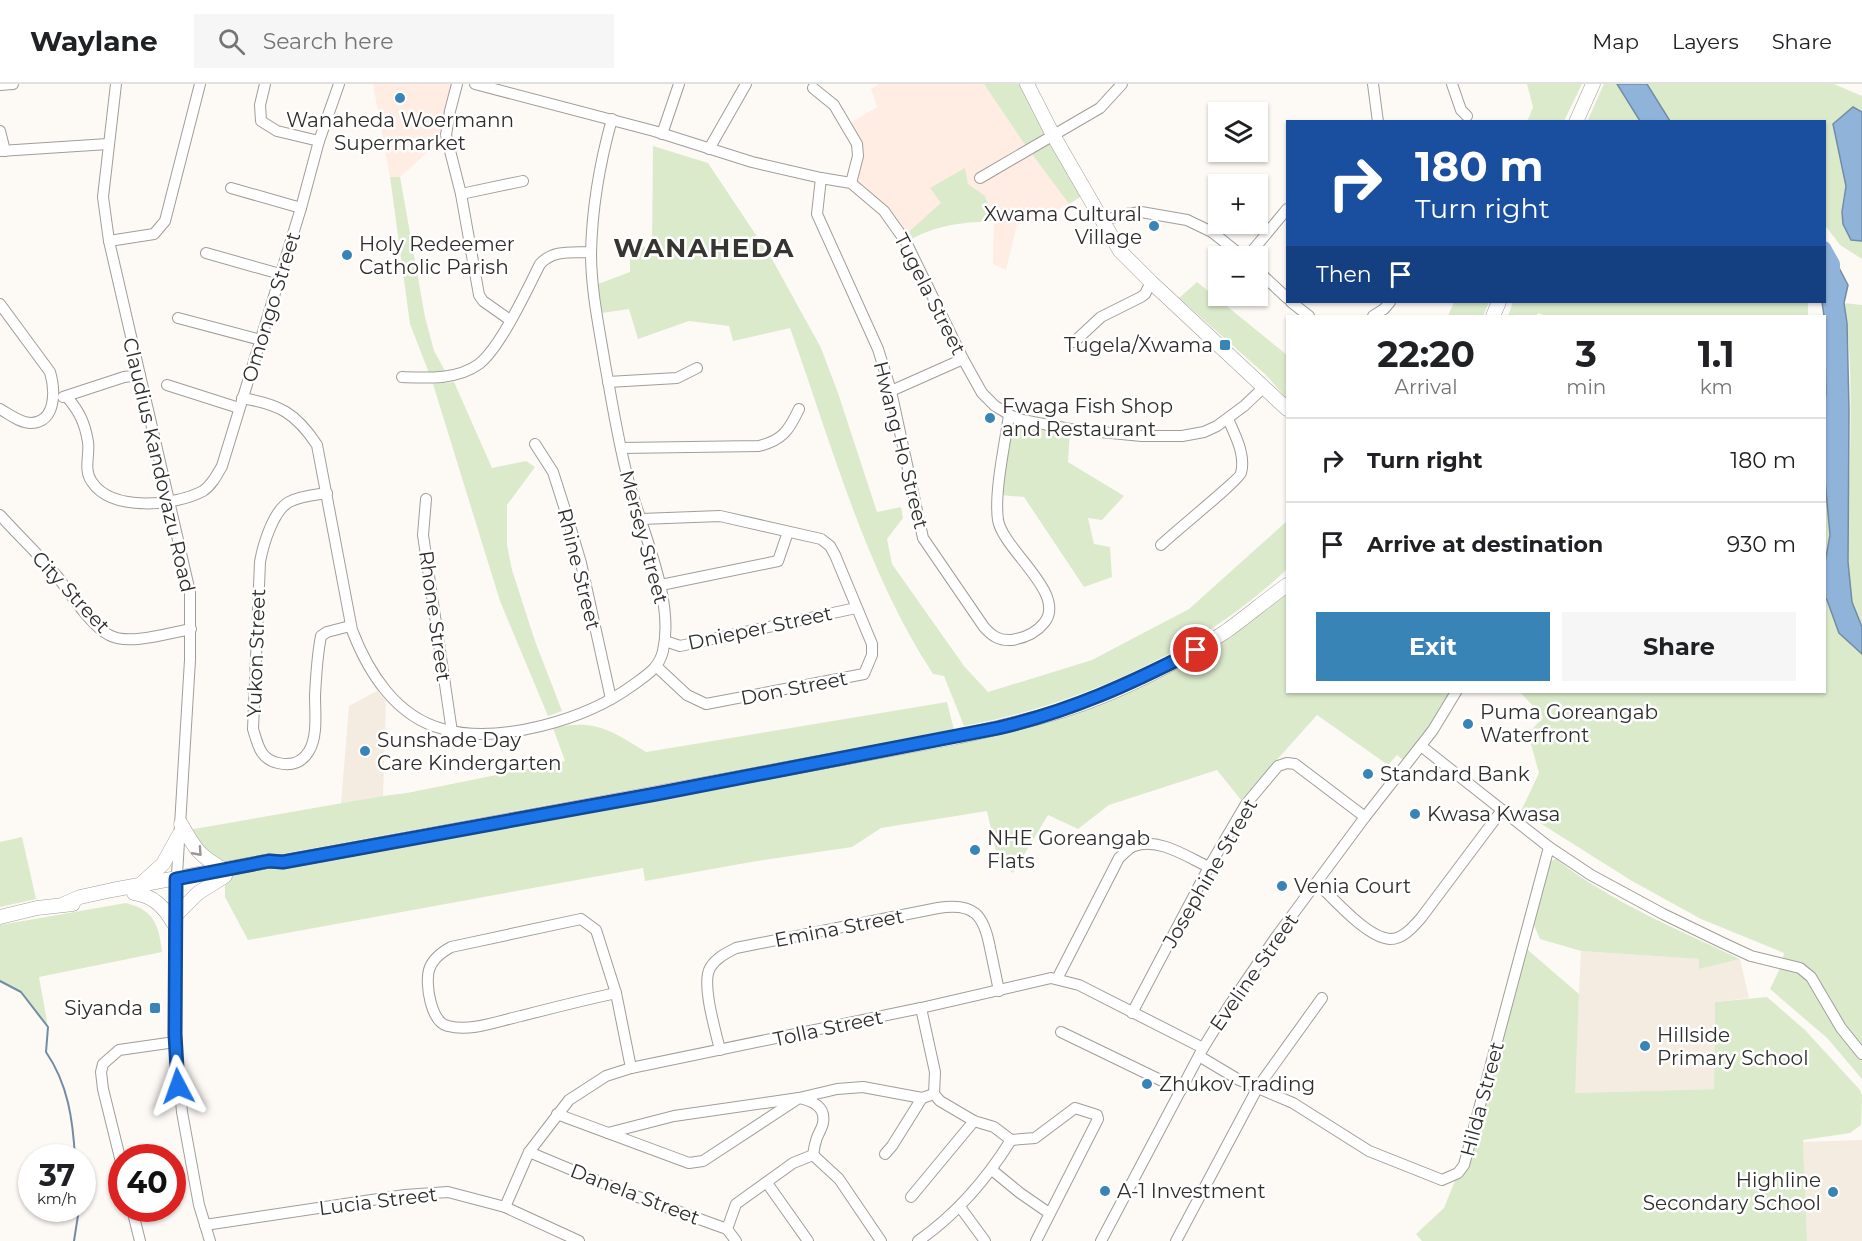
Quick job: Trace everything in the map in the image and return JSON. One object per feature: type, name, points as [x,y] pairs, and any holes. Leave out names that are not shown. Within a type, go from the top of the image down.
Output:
[{"type":"main road","points":[[1027,84],[1053,135],[1120,251],[1286,408]]},
{"type":"main road","points":[[1577,120],[1593,84]]},
{"type":"main road","points":[[0,917],[225,873],[272,868],[283,862],[945,739],[1036,718],[1098,698],[1196,650],[1286,585]]},
{"type":"main road","points":[[137,889],[163,864],[180,830],[198,853],[225,873]]},
{"type":"main road","points":[[137,889],[158,902],[175,920],[198,892],[225,873]]},
{"type":"street","points":[[0,86],[13,84]]},
{"type":"street","name":"Claudius Kandovazu Road","points":[[116,84],[103,197],[109,241],[190,592],[176,882]]},
{"type":"street","points":[[109,241],[154,234],[165,221],[200,84]]},
{"type":"street","points":[[265,84],[260,105],[261,121],[277,131],[319,141]]},
{"type":"street","name":"Omongo Street","points":[[67,397],[79,411],[81,417],[88,443],[87,471],[92,482],[103,493],[129,503],[170,502],[197,493],[211,485],[222,466],[301,208],[319,141],[339,84]]},
{"type":"street","points":[[457,84],[446,135],[461,194],[479,295],[483,301],[510,320]]},
{"type":"street","points":[[475,84],[612,119],[752,162],[851,183],[858,156],[857,144],[834,105],[813,88]]},
{"type":"street","points":[[662,134],[680,84]]},
{"type":"street","points":[[709,149],[746,84]]},
{"type":"street","points":[[980,178],[1100,108],[1122,84]]},
{"type":"street","points":[[1373,84],[1378,120]]},
{"type":"street","points":[[1452,84],[1461,110],[1467,116]]},
{"type":"street","name":"Mersey Street","points":[[612,119],[599,170],[591,252],[592,286],[608,382],[628,479],[661,585],[665,641],[657,667]]},
{"type":"street","points":[[0,131],[3,151],[108,144]]},
{"type":"street","name":"Hwang Ho Street","points":[[821,178],[817,214],[878,349],[891,391],[923,538],[984,627],[1001,640],[1020,638],[1036,631],[1046,620],[1049,606],[1042,586],[1005,538],[998,518],[1000,474],[1009,415]]},
{"type":"street","points":[[461,194],[523,181]]},
{"type":"street","name":"Tugela Street","points":[[851,183],[884,211],[906,242],[982,393],[995,406],[1009,415],[1025,422],[1058,427],[1162,437],[1182,436],[1204,432],[1228,418],[1263,387]]},
{"type":"street","points":[[231,188],[301,208]]},
{"type":"street","points":[[1256,246],[1286,210]]},
{"type":"street","points":[[1102,221],[1141,212],[1187,220],[1212,232],[1230,246]]},
{"type":"street","points":[[402,377],[434,378],[474,367],[491,352],[540,264],[548,256],[558,253],[591,252]]},
{"type":"street","points":[[206,253],[280,274]]},
{"type":"street","points":[[1268,280],[1286,297]]},
{"type":"street","points":[[1074,342],[1101,317],[1145,294],[1151,282]]},
{"type":"street","points":[[1292,303],[1308,315]]},
{"type":"street","points":[[1374,315],[1389,303]]},
{"type":"street","points":[[0,304],[50,372],[54,384],[54,399],[51,408],[42,420],[31,423],[0,409]]},
{"type":"street","points":[[178,318],[261,340]]},
{"type":"street","points":[[891,391],[963,359]]},
{"type":"street","points":[[608,382],[677,378],[697,368]]},
{"type":"street","points":[[54,399],[67,397],[124,377],[140,375]]},
{"type":"street","points":[[167,385],[241,403],[273,404],[294,417],[306,428],[317,445],[350,626],[372,670],[396,702],[410,714],[432,726],[452,732],[471,734],[535,727],[582,714],[611,699],[657,667]]},
{"type":"street","points":[[621,448],[759,446],[773,442],[783,435],[799,409]]},
{"type":"street","points":[[1161,545],[1194,514],[1239,478],[1242,464],[1240,450],[1228,418]]},
{"type":"street","name":"Rhine Street","points":[[535,444],[553,472],[568,519],[581,563],[611,699]]},
{"type":"street","name":"Yukon Street","points":[[327,493],[300,498],[282,507],[262,550],[253,729],[259,749],[269,761],[288,765],[302,761],[311,749],[314,733],[317,654],[321,636],[327,632],[350,626]]},
{"type":"street","name":"Rhone Street","points":[[426,499],[423,535],[452,732]]},
{"type":"street","name":"City Street","points":[[0,515],[55,574],[94,623],[109,635],[125,639],[190,629]]},
{"type":"street","name":"Don Street","points":[[641,519],[720,516],[821,539],[830,546],[872,645],[873,655],[864,674],[706,704],[687,695],[657,667]]},
{"type":"street","points":[[661,585],[778,561],[788,532]]},
{"type":"street","name":"Dnieper Street","points":[[665,641],[680,646],[689,645],[856,608]]},
{"type":"street","name":"Eveline Street","points":[[1101,1241],[1201,1052],[1228,1006],[1365,817],[1434,730],[1455,693]]},
{"type":"street","points":[[1421,746],[1549,847],[1600,881],[1751,956],[1800,968],[1811,977],[1841,1028],[1862,1054]]},
{"type":"street","name":"Josephine Street","points":[[1132,1013],[1209,867],[1246,804],[1278,766],[1287,763],[1295,764],[1365,817]]},
{"type":"street","points":[[1317,882],[1363,926],[1378,936],[1391,939],[1401,936],[1420,918],[1502,810]]},
{"type":"street","points":[[1057,978],[1119,858],[1132,846],[1148,843],[1164,847],[1209,867]]},
{"type":"street","name":"Hilda Street","points":[[1201,1052],[1239,1080],[1293,1103],[1369,1151],[1442,1180],[1458,1173],[1464,1165],[1477,1121],[1549,847]]},
{"type":"street","points":[[176,882],[175,1042],[182,1112],[210,1241]]},
{"type":"street","name":"Emina Street","points":[[720,1050],[706,981],[709,969],[718,959],[736,948],[938,908],[952,906],[966,908],[975,912],[984,922],[999,991]]},
{"type":"street","points":[[616,993],[461,1028],[439,1023],[435,1016],[428,982],[429,968],[443,951],[451,947],[581,920],[596,930],[616,993],[631,1068]]},
{"type":"street","name":"Tolla Street","points":[[505,1207],[529,1152],[569,1100],[606,1076],[631,1068],[921,1008],[1038,980],[1057,978],[1080,985],[1201,1052]]},
{"type":"street","points":[[1176,1241],[1258,1087],[1322,998]]},
{"type":"street","points":[[921,1008],[934,1066],[934,1094],[940,1101],[974,1121],[994,1127],[1011,1140],[1035,1138],[1075,1108],[1097,1115],[1098,1119],[1036,1241]]},
{"type":"street","points":[[1061,1032],[1181,1090]]},
{"type":"street","points":[[117,1144],[103,1089],[101,1072],[103,1064],[119,1050],[175,1042]]},
{"type":"street","points":[[608,1133],[674,1116],[799,1098],[837,1089],[863,1087],[922,1098],[934,1094]]},
{"type":"street","points":[[557,1114],[689,1163],[704,1161],[799,1098],[813,1101],[820,1107],[823,1114],[823,1124],[813,1155]]},
{"type":"street","points":[[885,1154],[922,1098]]},
{"type":"street","points":[[911,1197],[974,1121]]},
{"type":"street","points":[[918,1241],[944,1223],[960,1207],[992,1170],[1011,1140]]},
{"type":"street","name":"Danela Street","points":[[529,1152],[727,1229]]},
{"type":"street","points":[[736,1241],[727,1229],[736,1204],[793,1163],[813,1155]]},
{"type":"street","points":[[813,1155],[839,1179],[881,1241]]},
{"type":"street","points":[[992,1170],[1020,1193],[1049,1212]]},
{"type":"street","points":[[767,1183],[808,1241]]},
{"type":"street","name":"Lucia Street","points":[[205,1225],[430,1192],[448,1192],[505,1207],[579,1241]]},
{"type":"street","points":[[960,1207],[985,1241]]},
{"type":"street","points":[[135,1222],[140,1241]]},
{"type":"shaded area","points":[[373,84],[451,84],[456,87],[446,135],[400,177],[390,177]]},
{"type":"shaded area","points":[[879,84],[984,84],[1069,204],[1032,223],[1017,224],[1006,270],[993,264],[994,221],[975,189],[968,184],[965,169],[930,189],[942,203],[903,237],[851,183],[858,156],[846,126],[877,107],[871,89]]},
{"type":"shaded area","name":"Sunshade Day Care Kindergarten","points":[[377,691],[386,701],[383,796],[341,804],[349,706]]},
{"type":"shaded area","name":"Hillside Primary School","points":[[1581,951],[1700,959],[1699,969],[1740,959],[1749,998],[1715,1002],[1714,1089],[1574,1093]]},
{"type":"shaded area","name":"Highline Secondary School","points":[[1862,1140],[1862,1241],[1807,1241],[1803,1142]]},
{"type":"green space","points":[[984,84],[1020,84],[1082,196],[1069,204]]},
{"type":"green space","points":[[1527,84],[1582,84],[1564,120],[1528,120],[1533,107]]},
{"type":"green space","points":[[1604,84],[1617,84],[1639,120],[1588,120]]},
{"type":"green space","points":[[1647,84],[1834,84],[1862,96],[1862,112],[1853,108],[1833,124],[1846,186],[1843,200],[1851,240],[1862,241],[1862,259],[1840,245],[1826,227],[1826,120],[1669,120]]},
{"type":"green space","points":[[653,146],[708,163],[772,259],[821,348],[877,512],[901,507],[903,518],[887,539],[892,564],[964,666],[988,692],[1092,660],[1189,609],[1286,522],[1286,570],[1217,625],[1137,670],[1094,689],[1051,704],[1007,717],[964,726],[944,676],[933,674],[909,634],[869,550],[790,328],[733,341],[729,326],[689,321],[638,339],[629,309],[602,313],[598,284],[630,272],[630,249],[652,246]]},
{"type":"green space","points":[[965,168],[968,184],[985,196],[994,221],[928,231],[906,242],[903,237],[941,203],[930,188]]},
{"type":"green space","points":[[390,177],[400,177],[425,317],[434,351],[448,376],[429,373],[410,324]]},
{"type":"green space","points":[[1197,282],[1208,291],[1208,306],[1227,306],[1286,354],[1286,398],[1266,375],[1179,298]]},
{"type":"green space","points":[[1454,303],[1489,303],[1483,315],[1448,315]]},
{"type":"green space","points":[[1513,303],[1808,303],[1808,315],[1544,315],[1538,313],[1537,315],[1508,315]]},
{"type":"green space","points":[[1844,303],[1862,305],[1862,627],[1850,592],[1848,570],[1850,381]]},
{"type":"green space","points":[[454,382],[492,468],[526,461],[535,467],[507,505],[507,545],[512,570],[535,641],[562,711],[548,716],[500,601],[433,384]]},
{"type":"green space","points":[[1009,415],[1070,429],[1068,462],[1124,496],[1102,520],[1088,518],[1094,544],[1110,547],[1112,577],[1084,587],[1024,497],[999,495]]},
{"type":"green space","points":[[1826,491],[1830,535],[1826,557]]},
{"type":"green space","points":[[1286,586],[1286,693],[1455,693],[1407,763],[1397,755],[1388,765],[1317,715],[1241,800],[1217,770],[1109,805],[1078,829],[1048,815],[1013,873],[998,861],[987,811],[881,828],[852,847],[645,881],[643,868],[248,940],[225,897],[225,876],[272,868],[283,862],[1015,724],[1164,666]]},
{"type":"green space","points":[[1826,599],[1839,633],[1862,654],[1862,1079],[1827,1038],[1770,989],[1782,964],[1784,953],[1701,919],[1632,881],[1521,811],[1539,773],[1528,734],[1543,717],[1521,693],[1826,693]]},
{"type":"green space","points":[[947,702],[954,730],[254,859],[227,862],[214,859],[188,830],[407,793],[565,761],[553,728],[581,725],[602,728],[646,752]]},
{"type":"green space","points":[[22,837],[36,899],[0,907],[0,842]]},
{"type":"green space","points":[[1556,859],[1622,902],[1740,959],[1699,969],[1699,959],[1581,951],[1540,939],[1533,923],[1551,861]]},
{"type":"green space","points":[[126,903],[149,914],[157,926],[162,952],[39,977],[48,1027],[21,992],[0,981],[0,925]]},
{"type":"green space","points":[[1522,945],[1579,994],[1575,1093],[1714,1089],[1715,1002],[1767,997],[1805,1030],[1860,1090],[1862,1096],[1861,1125],[1850,1133],[1803,1140],[1807,1241],[1422,1241],[1416,1234],[1444,1208],[1458,1173]]},
{"type":"water","points":[[1617,84],[1647,84],[1669,120],[1639,120]]},
{"type":"water","points":[[1853,107],[1862,112],[1862,241],[1851,240],[1843,224],[1842,212],[1846,186],[1833,124]]},
{"type":"water","points":[[1836,262],[1848,285],[1844,303],[1847,323],[1849,410],[1848,562],[1852,602],[1862,627],[1862,654],[1839,633],[1826,599],[1826,557],[1830,535],[1826,491],[1826,315],[1824,315],[1822,303],[1826,303],[1826,274]]},
{"type":"waterway","points":[[1826,252],[1833,264],[1833,280]]},
{"type":"waterway","points":[[0,981],[21,992],[48,1027],[46,1052],[60,1077],[68,1103],[74,1144]]},
{"type":"waterway","points":[[74,1241],[77,1222]]},
{"type":"place","name":"Wanaheda Woermann Supermarket","points":[[400,98]]},
{"type":"place","name":"Xwama Cultural Village","points":[[1154,226]]},
{"type":"place","name":"Holy Redeemer Catholic Parish","points":[[347,255]]},
{"type":"place","name":"Tugela/Xwama","points":[[1225,345]]},
{"type":"place","name":"Fwaga Fish Shop and Restaurant","points":[[990,418]]},
{"type":"place","name":"Puma Goreangab Waterfront","points":[[1468,724]]},
{"type":"place","name":"Sunshade Day Care Kindergarten","points":[[365,751]]},
{"type":"place","name":"Standard Bank","points":[[1368,774]]},
{"type":"place","name":"Kwasa Kwasa","points":[[1415,814]]},
{"type":"place","name":"NHE Goreangab Flats","points":[[975,850]]},
{"type":"place","name":"Venia Court","points":[[1282,886]]},
{"type":"place","name":"Siyanda","points":[[155,1008]]},
{"type":"place","name":"Hillside Primary School","points":[[1645,1046]]},
{"type":"place","name":"Zhukov Trading","points":[[1147,1084]]},
{"type":"place","name":"A-1 Investment","points":[[1105,1191]]},
{"type":"place","name":"Highline Secondary School","points":[[1833,1192]]},
{"type":"district","name":"WANAHEDA","points":[[704,248]]},
{"type":"route","points":[[178,1086],[174,973],[176,879],[269,861],[283,862],[447,833],[998,728],[1066,710],[1098,698],[1196,650]]}]
